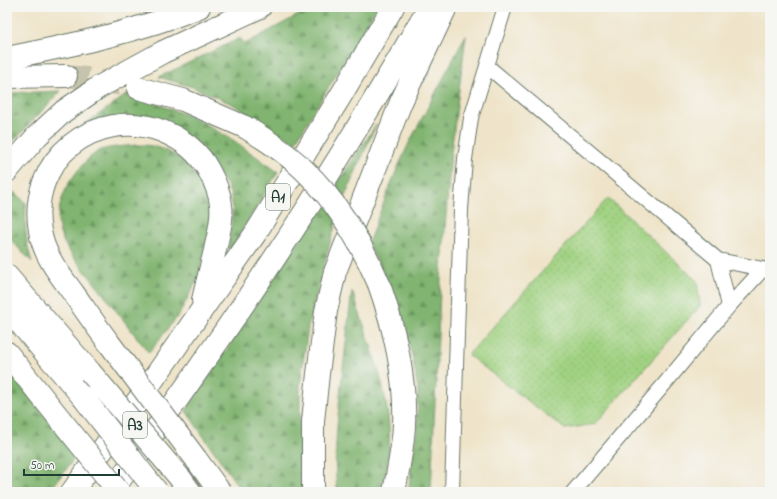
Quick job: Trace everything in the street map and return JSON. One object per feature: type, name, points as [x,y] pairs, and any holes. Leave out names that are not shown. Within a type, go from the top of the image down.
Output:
[{"type":"highway","points":[[7,58],[95,40],[148,26],[199,7]]},
{"type":"highway","points":[[7,171],[37,136],[64,112],[99,87],[163,52],[260,7]]},
{"type":"highway","name":"A1","points":[[72,492],[255,234],[340,97],[393,7]]},
{"type":"highway","name":"A1","points":[[111,492],[266,272],[352,136],[429,7]]},
{"type":"highway","points":[[313,492],[313,421],[326,311],[335,272],[402,102],[446,7]]},
{"type":"highway","points":[[7,77],[66,76]]},
{"type":"highway","points":[[138,88],[183,100],[245,127],[264,138],[297,164],[328,195],[348,224],[366,256],[379,284],[389,312],[400,370],[404,408],[404,426],[401,456],[394,492]]},
{"type":"highway","points":[[201,311],[222,216],[216,186],[207,167],[194,151],[170,134],[153,128],[134,124],[124,124],[104,128],[77,141],[63,152],[52,165],[43,186],[38,208],[38,220],[42,243],[53,265],[220,492]]},
{"type":"highway","name":"A3","points":[[7,276],[185,485]]},
{"type":"highway","name":"A3","points":[[7,308],[84,397],[157,492]]},
{"type":"highway","points":[[7,353],[119,492]]},
{"type":"street","points":[[452,492],[461,209],[465,159],[471,118],[505,7]]},
{"type":"street","points":[[487,66],[718,260],[766,271]]},
{"type":"street","points":[[718,260],[729,306]]},
{"type":"street","points":[[574,492],[729,306],[766,271]]},
{"type":"green space","points":[[313,7],[377,7],[295,143],[234,105],[193,87],[159,77],[240,38],[245,44]]},
{"type":"green space","points":[[466,35],[451,153],[440,292],[431,492],[408,492],[417,429],[418,389],[405,325],[394,294],[368,243],[397,169],[410,141]]},
{"type":"green space","points":[[61,91],[7,148],[7,93]]},
{"type":"green space","points":[[129,93],[196,119],[233,140],[278,172],[228,253],[233,213],[231,196],[227,185],[190,139],[81,127]]},
{"type":"green space","points":[[376,125],[345,196],[331,239],[308,327],[300,386],[300,473],[302,492],[242,492],[186,411]]},
{"type":"green space","points":[[137,145],[150,146],[165,150],[187,165],[202,186],[207,198],[211,224],[198,278],[180,313],[149,353],[70,252],[60,233],[58,220],[61,201],[66,189],[75,174],[87,160],[101,150]]},
{"type":"green space","points":[[7,186],[26,203],[26,233],[32,262],[7,236]]},
{"type":"green space","points":[[608,198],[697,281],[700,306],[595,424],[565,429],[468,355]]},
{"type":"green space","points":[[352,291],[373,352],[385,396],[389,438],[387,467],[381,492],[337,492],[336,434]]},
{"type":"green space","points":[[7,367],[76,456],[49,492],[7,492]]},
{"type":"tunnel","points":[[66,76],[86,78],[138,88]]}]
